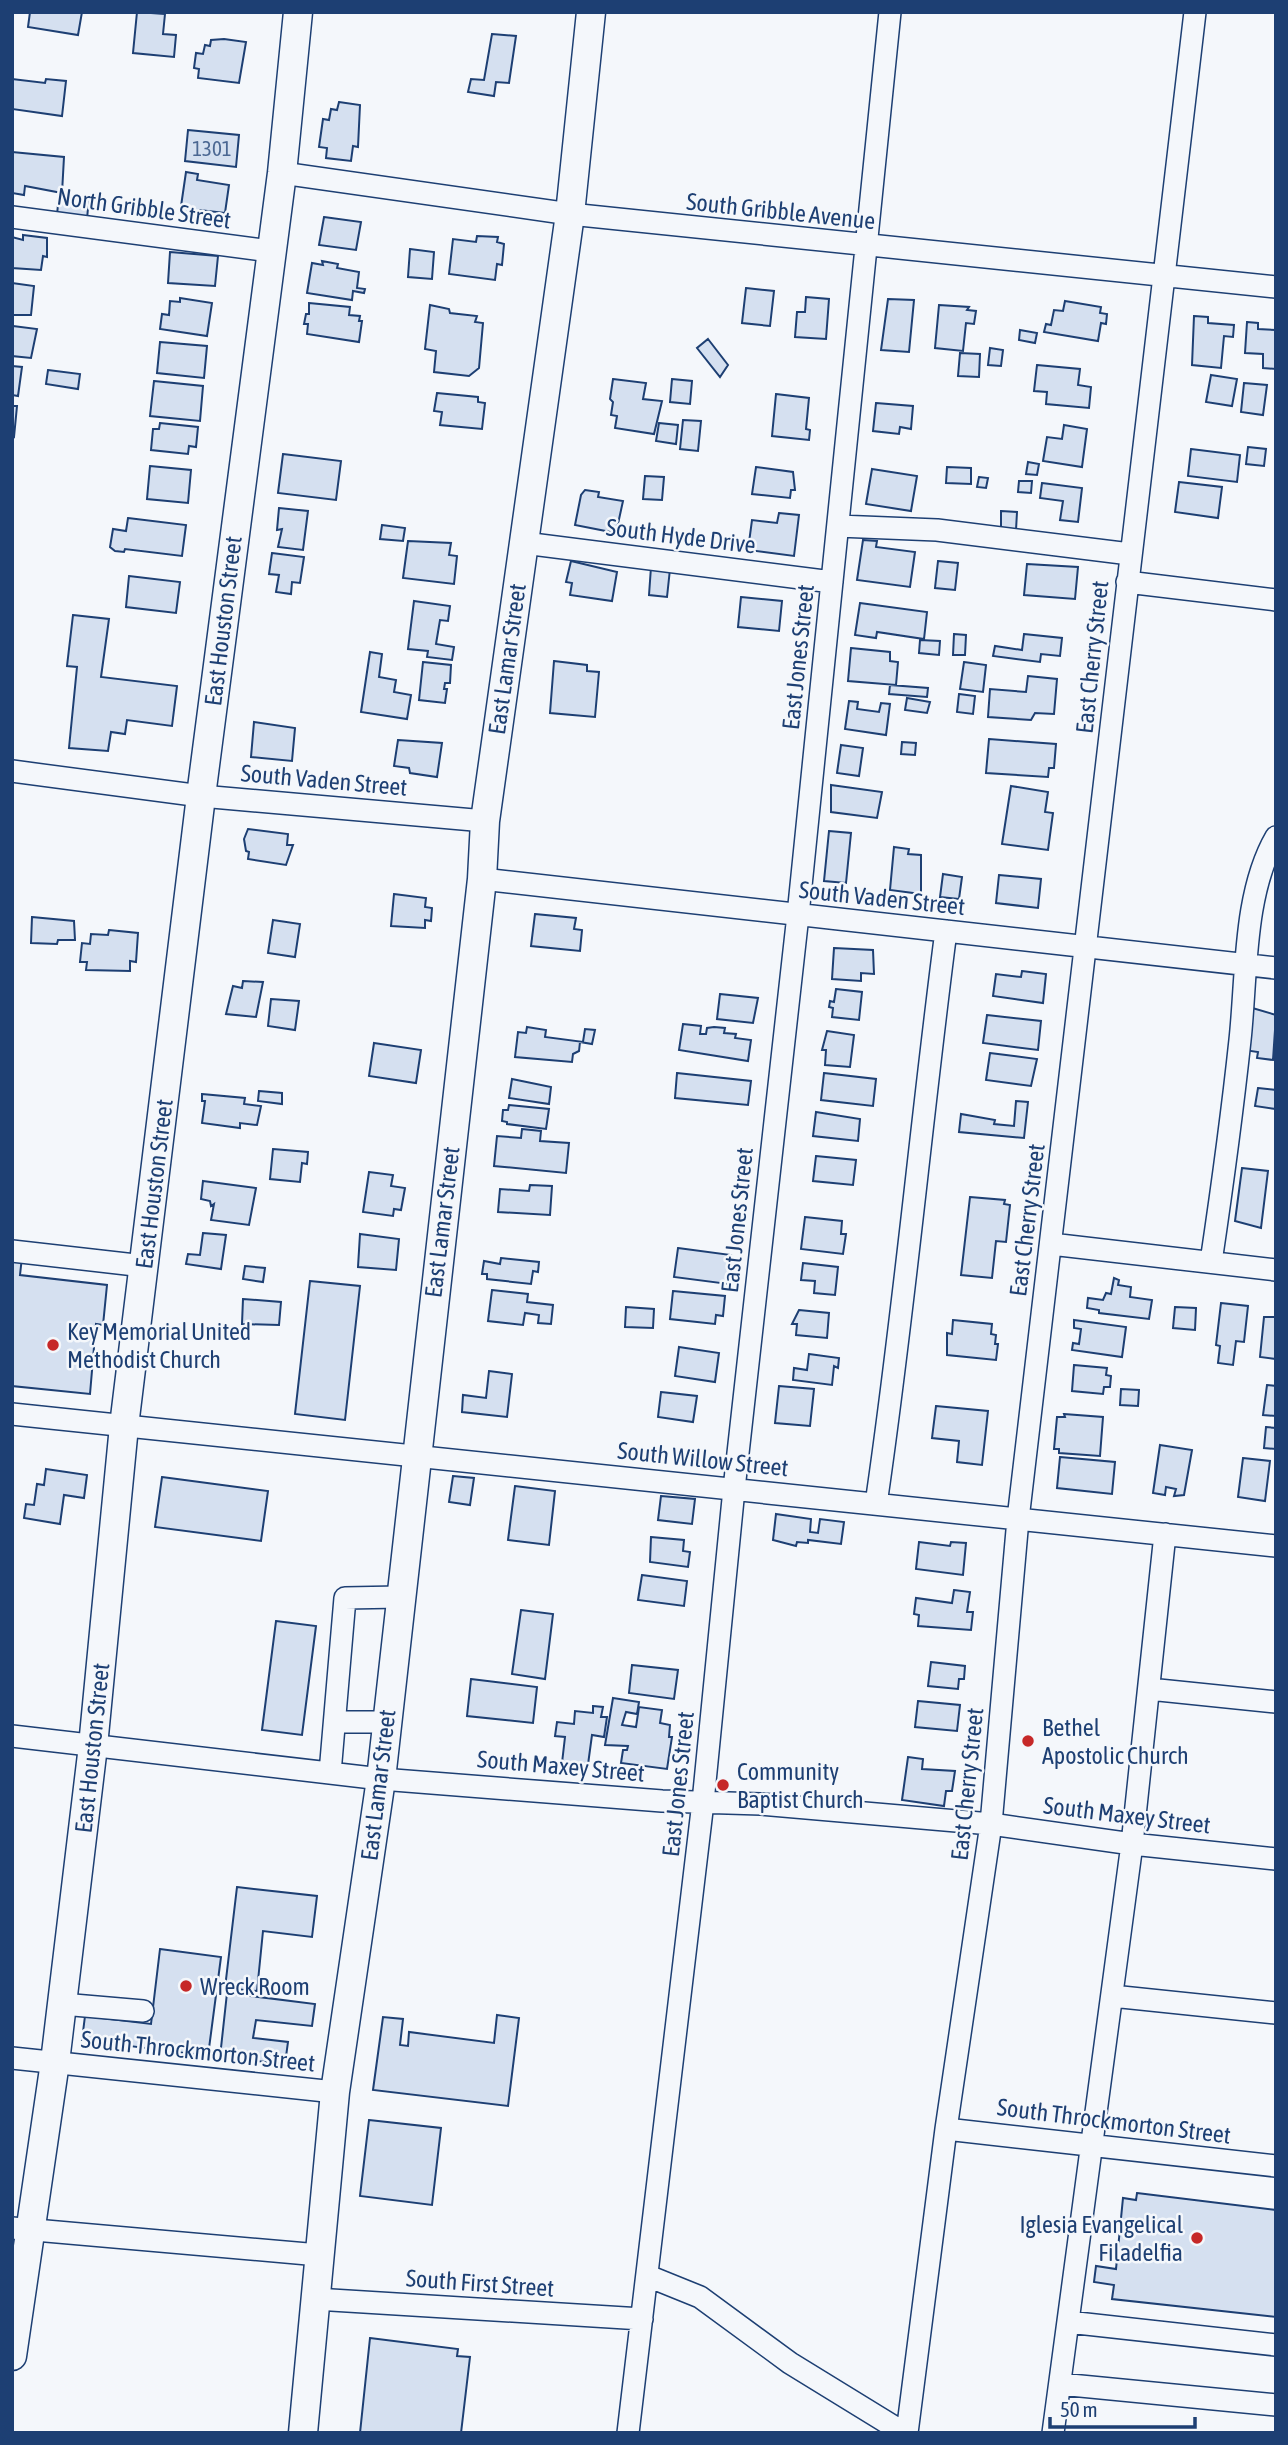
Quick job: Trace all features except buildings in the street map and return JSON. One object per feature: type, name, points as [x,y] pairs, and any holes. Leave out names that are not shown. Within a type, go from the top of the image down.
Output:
[{"type":"main road","name":"East Houston Street","points":[[12,2356],[22,2229],[55,2062],[93,1746],[124,1426],[201,796],[282,173],[298,12]]},
{"type":"main road","name":"East Lamar Street","points":[[303,2433],[335,2092],[381,1779],[415,1456],[482,879],[485,821],[570,214],[591,12]]},
{"type":"street","name":"East Jones Street","points":[[628,2433],[703,1802],[734,1489],[798,915],[890,12]]},
{"type":"street","name":"East Cherry Street","points":[[905,2433],[991,1824],[1018,1519],[1195,12]]},
{"type":"street","name":"South Gribble Avenue","points":[[282,173],[570,214],[866,247],[1276,287]]},
{"type":"street","name":"North Gribble Street","points":[[12,217],[270,251]]},
{"type":"street","points":[[838,526],[937,530],[1130,554]]},
{"type":"street","name":"South Hyde Drive","points":[[524,543],[832,582]]},
{"type":"street","points":[[1126,582],[1276,600]]},
{"type":"street","name":"South Vaden Street","points":[[12,771],[201,796],[485,821]]},
{"type":"street","points":[[1211,1262],[1240,1037],[1244,965],[1263,869],[1276,837]]},
{"type":"street","name":"South Vaden Street","points":[[482,879],[1276,968]]},
{"type":"street","points":[[876,1504],[899,1350],[928,1069],[946,931]]},
{"type":"street","points":[[1051,1244],[1276,1270]]},
{"type":"street","points":[[12,1251],[144,1266]]},
{"type":"street","name":"South Willow Street","points":[[12,1413],[1276,1546]]},
{"type":"street","points":[[1053,2433],[1132,1844],[1165,1534]]},
{"type":"street","points":[[330,1773],[345,1598],[400,1597]]},
{"type":"street","points":[[1149,1689],[1276,1702]]},
{"type":"street","points":[[335,1722],[387,1722]]},
{"type":"street","name":"South Maxey Street","points":[[12,1736],[381,1779],[761,1804],[991,1824],[1132,1844],[1276,1859]]},
{"type":"street","points":[[1112,1996],[1276,2013]]},
{"type":"street","points":[[62,2004],[143,2011]]},
{"type":"street","name":"South Throckmorton Street","points":[[12,2058],[335,2092]]},
{"type":"street","name":"South Throckmorton Street","points":[[946,2129],[1276,2166]]},
{"type":"street","points":[[22,2229],[319,2255]]},
{"type":"street","points":[[648,2276],[700,2297],[790,2363],[905,2433]]},
{"type":"street","name":"South First Street","points":[[315,2299],[642,2319]]},
{"type":"street","points":[[1069,2322],[1276,2345]]},
{"type":"street","points":[[1060,2384],[1276,2405]]},
{"type":"place","name":"Key Memorial United Methodist Church","points":[[53,1345]]},
{"type":"place","name":"Bethel Apostolic Church","points":[[1028,1741]]},
{"type":"place","name":"Community Baptist Church","points":[[723,1785]]},
{"type":"place","name":"Wreck Room","points":[[186,1986]]},
{"type":"place","name":"Iglesia Evangelical Filadelfia","points":[[1197,2238]]}]
